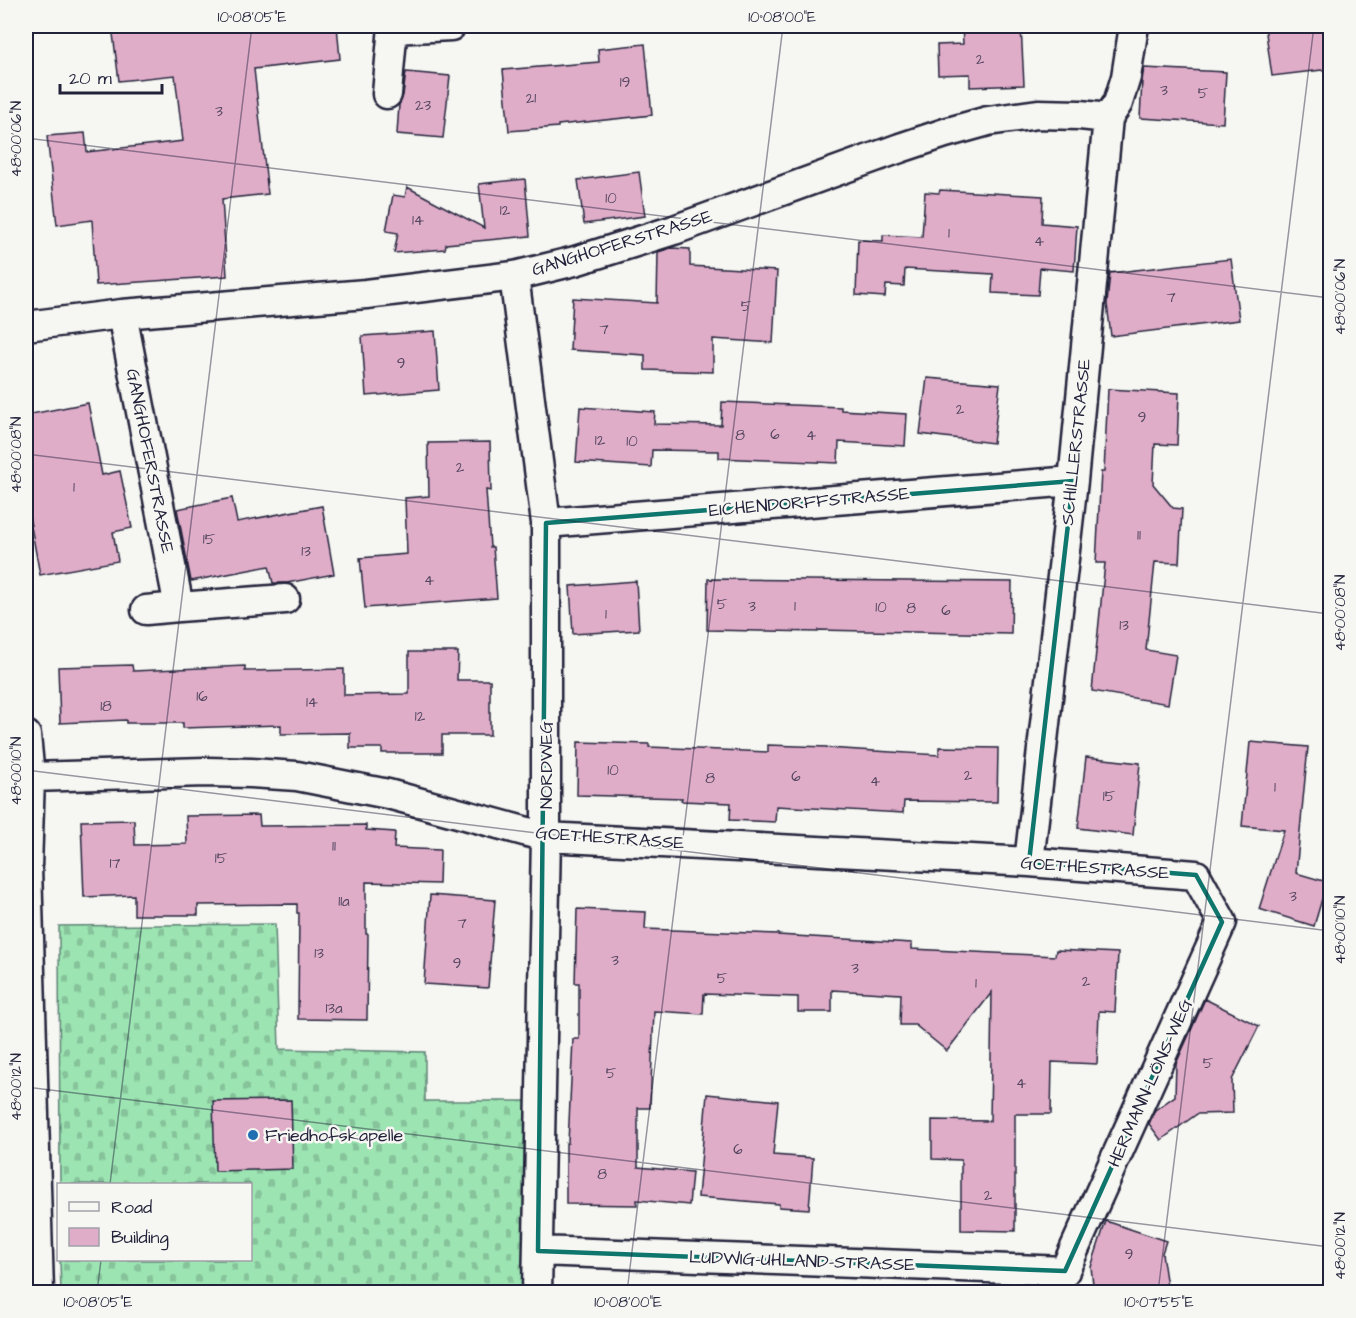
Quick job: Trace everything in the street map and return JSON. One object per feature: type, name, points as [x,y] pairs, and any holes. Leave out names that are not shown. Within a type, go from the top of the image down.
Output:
[{"type":"street","points":[[387,94],[393,27],[451,26]]},
{"type":"street","name":"SCHILLERSTRASSE","points":[[1029,862],[1073,481],[1108,118],[1118,103],[1126,77],[1134,26]]},
{"type":"street","name":"GANGHOFERSTRASSE","points":[[26,326],[122,314],[366,294],[514,276],[575,261],[664,233],[900,147],[988,121],[1038,114],[1108,118]]},
{"type":"street","name":"NORDWEG","points":[[514,276],[546,523],[546,837],[537,1293]]},
{"type":"street","name":"GANGHOFERSTRASSE","points":[[122,314],[179,607]]},
{"type":"street","name":"EICHENDORFFSTRASSE","points":[[546,523],[1073,481]]},
{"type":"street","points":[[146,610],[285,598]]},
{"type":"street","points":[[26,735],[30,777],[26,867],[30,1196],[39,1293]]},
{"type":"street","name":"GOETHESTRASSE","points":[[30,777],[206,772],[297,776],[388,794],[546,837],[1029,862],[1196,876]]},
{"type":"street","name":"HERMANN-LÖNS-WEG","points":[[1060,1282],[1222,922],[1196,876]]},
{"type":"street","name":"LUDWIG-UHLAND-STRASSE","points":[[538,1251],[1060,1282]]},
{"type":"highlighted area","points":[[1073,481],[1029,862],[1196,875],[1222,922],[1065,1271],[538,1251],[546,523]]},
{"type":"green space","points":[[275,924],[279,1049],[425,1052],[425,1101],[531,1101],[525,1292],[61,1292],[60,1261],[252,1261],[252,1183],[60,1183],[59,926]]},
{"type":"building","points":[[112,26],[337,26],[340,59],[254,69],[268,194],[222,199],[227,276],[96,285],[92,220],[57,225],[47,136],[85,133],[87,152],[183,141],[175,75],[119,81]]},
{"type":"building","points":[[962,26],[1021,26],[1024,85],[970,87],[970,74],[938,75],[937,45],[963,44]]},
{"type":"building","points":[[1265,26],[1330,26],[1330,69],[1272,76]]},
{"type":"building","points":[[645,44],[652,115],[509,131],[503,70],[599,62],[598,49]]},
{"type":"building","points":[[1144,68],[1226,72],[1223,123],[1140,118]]},
{"type":"building","points":[[406,72],[450,76],[443,138],[397,134],[399,105],[403,95]]},
{"type":"building","points":[[639,172],[645,216],[584,224],[578,180]]},
{"type":"building","points":[[525,179],[530,236],[446,244],[445,249],[394,253],[398,233],[386,231],[393,195],[405,197],[407,187],[484,228],[479,184]]},
{"type":"building","points":[[940,190],[1043,196],[1042,223],[1077,226],[1074,271],[1040,268],[1038,295],[992,293],[993,274],[905,269],[904,286],[886,285],[885,297],[856,295],[858,240],[883,241],[883,235],[922,237],[925,192],[939,193]]},
{"type":"building","points":[[671,248],[690,249],[690,266],[777,271],[773,343],[713,339],[713,372],[645,370],[645,355],[570,350],[573,298],[657,303],[658,252]]},
{"type":"building","points":[[1231,259],[1239,320],[1111,336],[1107,304],[1110,273]]},
{"type":"building","points":[[435,331],[439,390],[366,396],[362,336]]},
{"type":"building","points":[[927,378],[1000,384],[993,443],[920,434]]},
{"type":"building","points":[[1108,389],[1179,393],[1177,445],[1155,444],[1153,484],[1173,508],[1182,509],[1179,563],[1155,562],[1146,650],[1176,655],[1168,704],[1092,691],[1105,563],[1096,563]]},
{"type":"building","points":[[722,402],[841,407],[841,410],[907,414],[905,446],[839,442],[838,463],[719,458],[719,451],[652,450],[651,467],[576,462],[580,407],[655,412],[654,424],[721,425]]},
{"type":"building","points":[[88,403],[102,475],[120,471],[132,528],[113,532],[118,561],[40,575],[26,499],[26,415]]},
{"type":"building","points":[[490,442],[491,491],[486,490],[497,598],[365,608],[360,558],[407,554],[405,498],[429,496],[428,443]]},
{"type":"building","points":[[232,498],[237,522],[322,506],[334,574],[287,583],[273,583],[269,566],[191,581],[177,509]]},
{"type":"building","points":[[708,579],[1012,582],[1011,634],[707,630]]},
{"type":"building","points":[[636,581],[639,630],[573,634],[570,586]]},
{"type":"building","points":[[409,652],[458,652],[457,680],[490,680],[490,735],[442,735],[442,753],[382,753],[382,748],[350,748],[350,733],[281,734],[281,725],[183,728],[183,723],[126,723],[126,720],[60,723],[58,667],[132,665],[133,671],[245,666],[245,671],[344,669],[344,695],[409,694]]},
{"type":"building","points":[[578,742],[768,752],[768,745],[827,747],[939,755],[939,747],[998,748],[997,802],[904,801],[903,813],[776,806],[775,822],[730,820],[731,803],[681,801],[682,798],[577,795]]},
{"type":"building","points":[[1250,742],[1308,747],[1296,873],[1327,882],[1314,926],[1259,909],[1284,830],[1242,826]]},
{"type":"building","points":[[1086,757],[1140,763],[1133,835],[1078,828]]},
{"type":"building","points":[[259,815],[260,826],[366,825],[366,830],[395,832],[394,848],[440,850],[439,884],[366,882],[367,1020],[298,1019],[299,913],[297,913],[297,904],[198,905],[198,915],[134,915],[134,895],[84,897],[81,821],[134,820],[135,845],[187,844],[186,816]]},
{"type":"building","points":[[430,895],[495,900],[488,988],[424,984]]},
{"type":"building","points":[[577,909],[646,912],[645,929],[778,934],[912,943],[912,949],[1055,956],[1056,950],[1118,953],[1115,1012],[1099,1011],[1097,1064],[1052,1062],[1051,1114],[1015,1114],[1015,1231],[961,1230],[961,1160],[932,1159],[932,1120],[990,1121],[992,992],[947,1051],[915,1025],[900,1025],[901,994],[832,990],[832,1012],[798,1012],[798,997],[704,994],[703,1014],[654,1011],[650,1108],[638,1108],[638,1167],[692,1172],[689,1205],[637,1200],[637,1205],[566,1204],[566,1143],[568,1143],[573,1039],[579,1039],[579,983],[575,983]]},
{"type":"building","points":[[1205,999],[1259,1026],[1232,1080],[1233,1113],[1197,1114],[1161,1140],[1149,1124],[1155,1110],[1175,1096],[1176,1064]]},
{"type":"building","points":[[707,1094],[778,1101],[773,1155],[813,1158],[809,1209],[698,1197]]},
{"type":"building","name":"Friedhofskapelle","points":[[291,1100],[293,1169],[215,1171],[213,1101]]},
{"type":"building","points":[[1106,1221],[1166,1241],[1162,1253],[1168,1293],[1094,1293],[1091,1267]]},
{"type":"place","name":"Friedhofskapelle","points":[[253,1135]]}]
